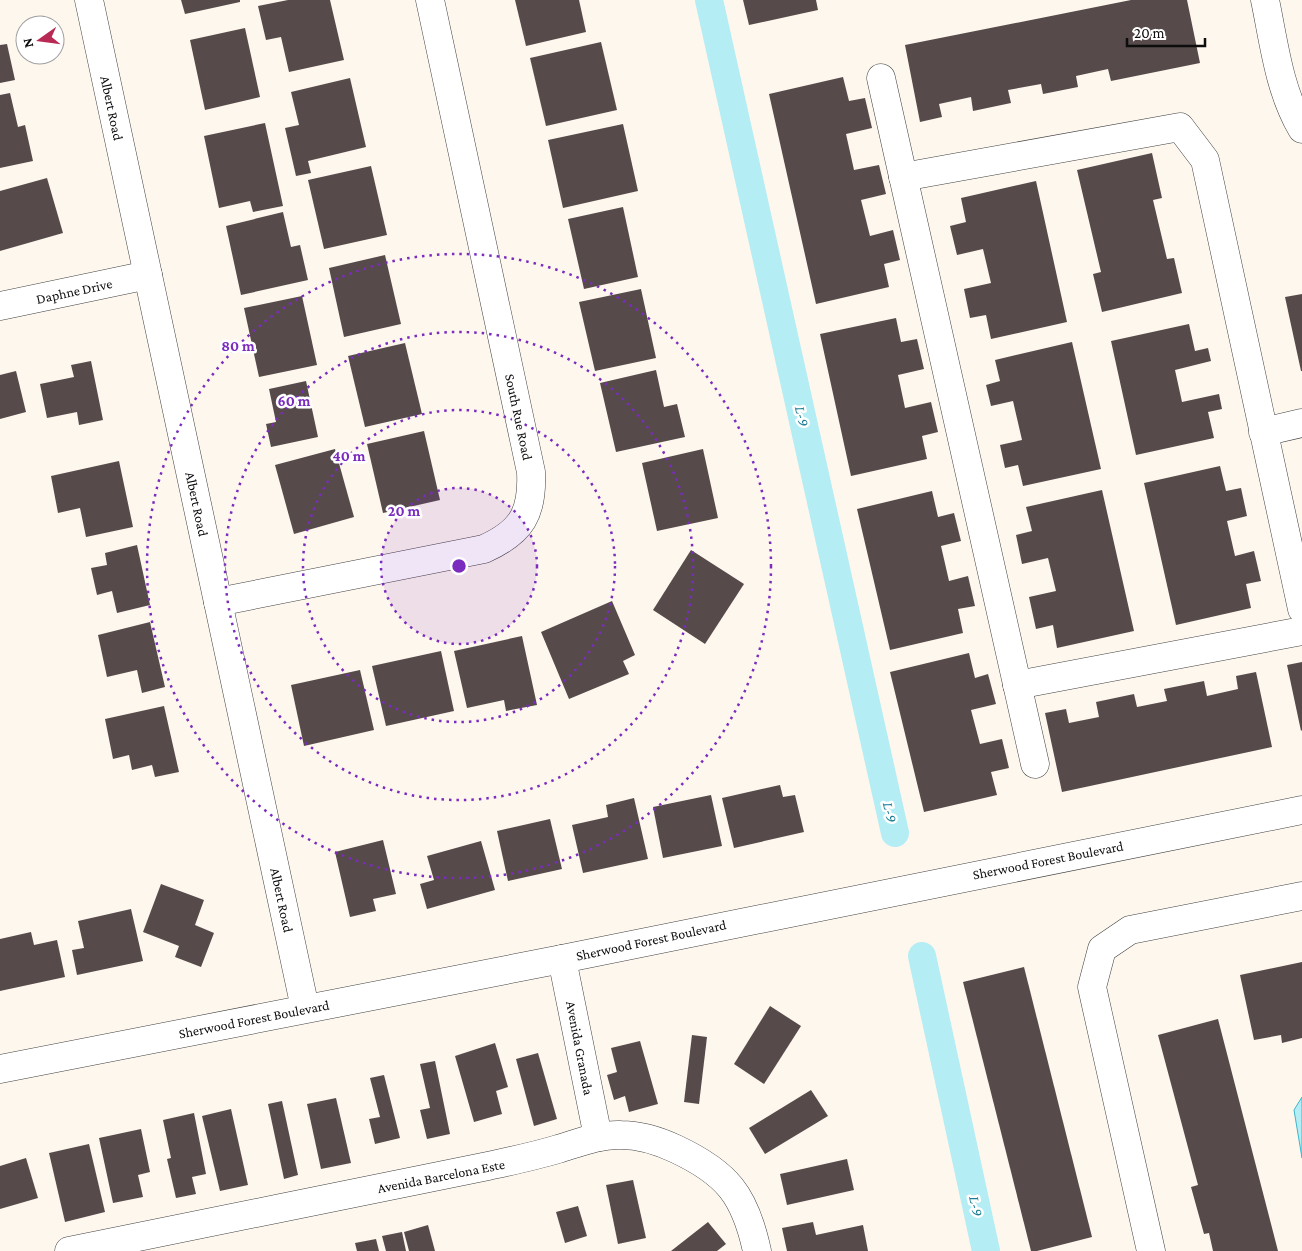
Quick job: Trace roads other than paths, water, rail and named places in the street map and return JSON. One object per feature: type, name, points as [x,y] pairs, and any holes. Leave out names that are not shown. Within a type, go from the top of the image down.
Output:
[{"type":"street","name":"Albert Road","points":[[89,0],[305,1008]]},
{"type":"street","name":"South Rue Road","points":[[218,602],[484,548],[502,540],[512,532],[527,510],[532,491],[531,472],[430,0]]},
{"type":"street","points":[[1265,0],[1282,80],[1295,116],[1302,129]]},
{"type":"street","points":[[881,78],[1035,764]]},
{"type":"street","points":[[903,177],[1180,127],[1204,160],[1302,609]]},
{"type":"street","name":"Daphne Drive","points":[[0,306],[148,275]]},
{"type":"street","points":[[1264,432],[1302,423]]},
{"type":"street","points":[[1017,685],[1302,631]]},
{"type":"street","name":"Sherwood Forest Boulevard","points":[[0,1069],[562,959],[1302,810]]},
{"type":"street","points":[[1151,1251],[1092,987],[1102,949],[1130,930],[1302,896]]},
{"type":"street","name":"Avenida Granada","points":[[562,959],[598,1138]]},
{"type":"street","name":"Avenida Barcelona Este","points":[[69,1251],[518,1160],[598,1138],[621,1135],[662,1143],[700,1160],[717,1172],[731,1188],[741,1204],[750,1224],[757,1251]]},
{"type":"water","points":[[1302,1097],[1302,1158],[1294,1110]]},
{"type":"waterway","name":"L-9","points":[[709,0],[895,833]]},
{"type":"waterway","name":"L-9","points":[[922,956],[986,1251]]}]
